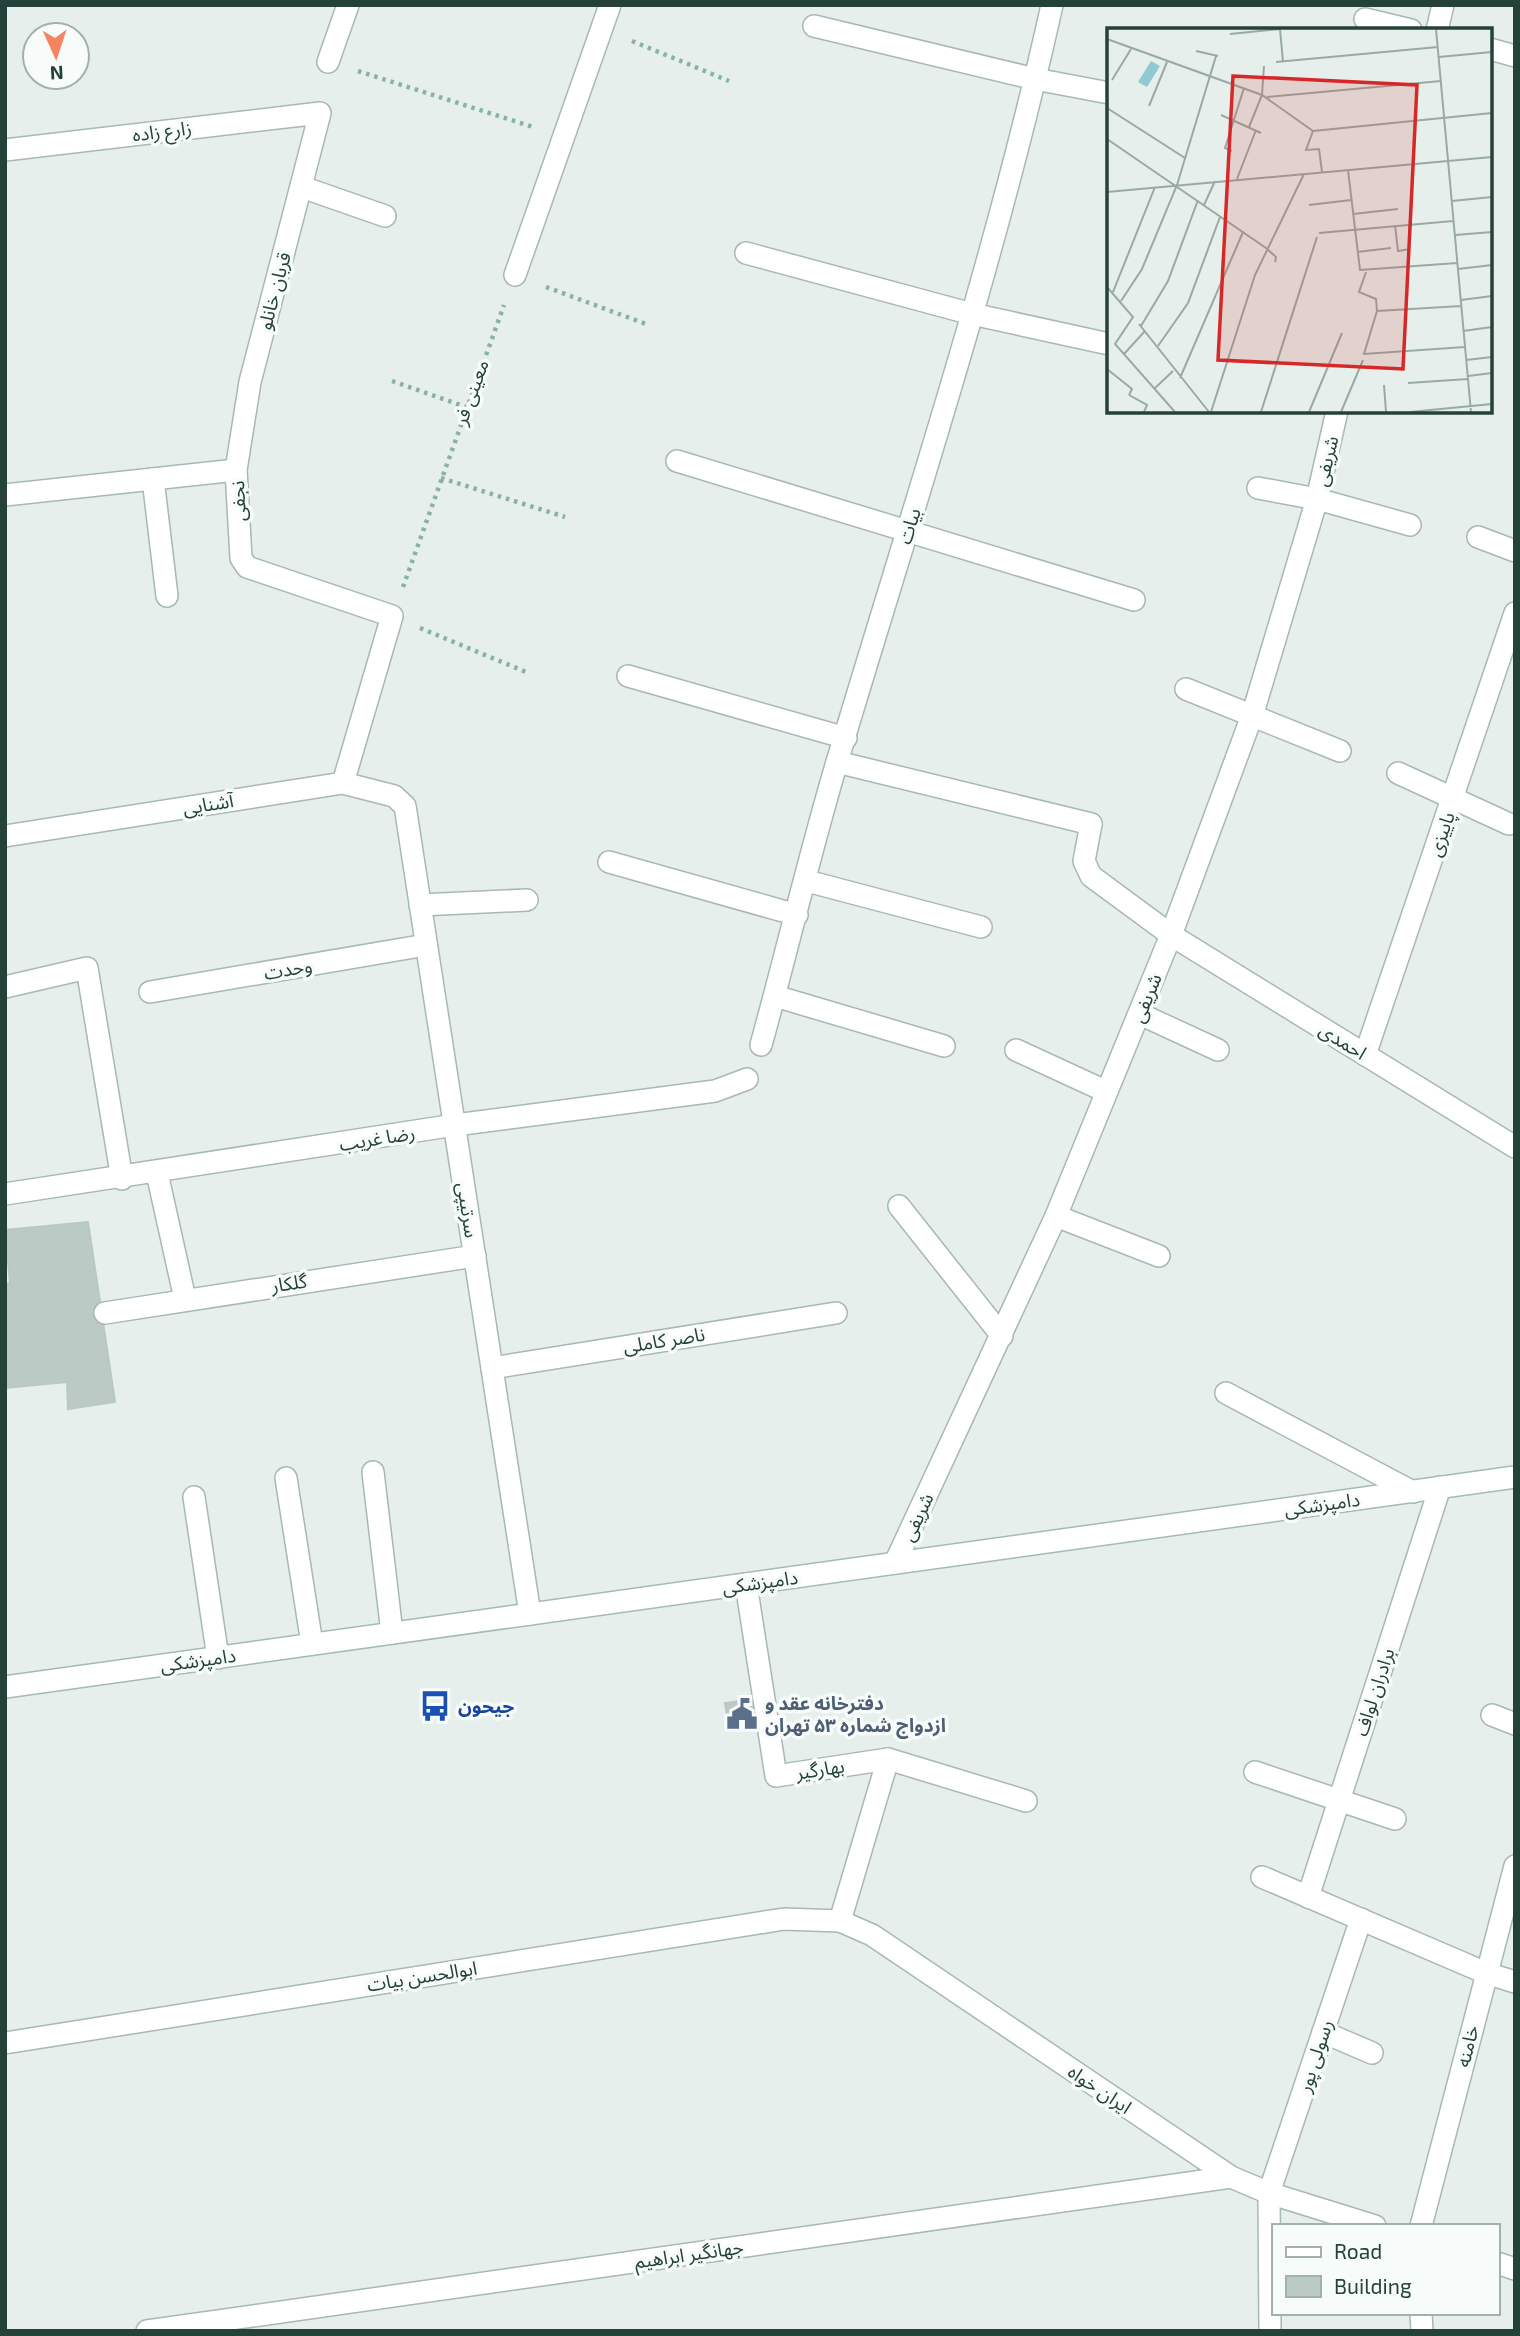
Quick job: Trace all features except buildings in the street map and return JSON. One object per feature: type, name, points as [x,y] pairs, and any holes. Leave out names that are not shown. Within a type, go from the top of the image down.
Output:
[{"type":"street","points":[[328,62],[348,5]]},
{"type":"street","points":[[515,275],[610,5]]},
{"type":"street","name":"بیات","points":[[761,1045],[837,762],[972,314],[1052,5]]},
{"type":"street","points":[[1437,28],[1443,5]]},
{"type":"street","points":[[1365,19],[1403,28]]},
{"type":"street","points":[[814,26],[1035,79],[1107,93]]},
{"type":"street","points":[[1492,50],[1515,56]]},
{"type":"street","name":"زارع زاده","points":[[5,150],[320,113]]},
{"type":"street","name":"قربان خانلو","points":[[236,470],[250,383],[320,113]]},
{"type":"street","points":[[302,187],[385,216]]},
{"type":"street","points":[[746,253],[972,314],[1107,344]]},
{"type":"street","name":"شریفی","points":[[895,1563],[1056,1216],[1171,935],[1253,713],[1317,499],[1337,413]]},
{"type":"street","points":[[677,461],[1134,600]]},
{"type":"street","name":"نجفی","points":[[5,495],[236,470],[241,558],[247,567],[392,616]]},
{"type":"street","points":[[153,479],[167,596]]},
{"type":"street","points":[[1258,488],[1317,499],[1410,525]]},
{"type":"street","points":[[1478,537],[1515,551]]},
{"type":"street","name":"پاییزی","points":[[1365,1055],[1515,613]]},
{"type":"street","points":[[343,783],[392,616]]},
{"type":"street","points":[[628,676],[846,738]]},
{"type":"street","points":[[1186,689],[1253,713],[1340,751]]},
{"type":"street","name":"احمدی","points":[[837,762],[1091,824],[1084,861],[1085,870],[1171,935],[1515,1147]]},
{"type":"street","points":[[1398,772],[1508,824]]},
{"type":"street","name":"آشنایی","points":[[5,836],[343,783],[394,796],[405,806]]},
{"type":"street","name":"سرتیپی","points":[[405,806],[530,1614]]},
{"type":"street","points":[[609,862],[797,915]]},
{"type":"street","points":[[807,881],[981,927]]},
{"type":"street","points":[[420,905],[527,900]]},
{"type":"street","name":"وحدت","points":[[150,992],[426,945]]},
{"type":"street","points":[[5,987],[87,968],[122,1179]]},
{"type":"street","points":[[775,996],[944,1046]]},
{"type":"street","points":[[1140,1014],[1218,1050]]},
{"type":"street","points":[[1016,1050],[1105,1091]]},
{"type":"street","name":"رضا غریب","points":[[5,1194],[122,1179],[455,1125],[715,1091],[747,1079]]},
{"type":"street","points":[[158,1172],[185,1299]]},
{"type":"street","points":[[900,1206],[1002,1336]]},
{"type":"street","points":[[1056,1216],[1159,1256]]},
{"type":"street","name":"گلکار","points":[[105,1313],[475,1256]]},
{"type":"street","name":"ناصر کاملی","points":[[492,1368],[836,1313]]},
{"type":"street","points":[[1226,1393],[1413,1492]]},
{"type":"street","points":[[373,1472],[392,1633]]},
{"type":"street","name":"دامپزشکی","points":[[5,1687],[1515,1477]]},
{"type":"street","points":[[286,1478],[312,1644]]},
{"type":"street","name":"برادران لواف","points":[[1308,1897],[1440,1488]]},
{"type":"street","points":[[194,1497],[218,1658]]},
{"type":"street","name":"بهارگیر","points":[[746,1584],[776,1776],[888,1759]]},
{"type":"street","points":[[1492,1715],[1515,1724]]},
{"type":"street","points":[[839,1921],[888,1759],[1026,1801]]},
{"type":"street","points":[[1255,1772],[1395,1819]]},
{"type":"street","name":"خامنه","points":[[1422,2224],[1515,1866]]},
{"type":"street","points":[[1262,1877],[1486,1973],[1515,1982]]},
{"type":"street","name":"ابوالحسن بیات","points":[[5,2043],[784,1919],[839,1921]]},
{"type":"street","name":"رسولی پور","points":[[1269,2331],[1269,2193],[1361,1919]]},
{"type":"street","name":"ایران خواه","points":[[839,1921],[872,1935],[1231,2177],[1269,2193],[1369,2224]]},
{"type":"street","points":[[1323,2032],[1373,2053]]},
{"type":"street","name":"جهانگیر ابراهیم","points":[[147,2331],[1231,2177]]},
{"type":"path","points":[[602,29],[729,81]]},
{"type":"path","points":[[328,62],[564,136]]},
{"type":"path","points":[[515,275],[646,324]]},
{"type":"path","name":"معینی فر","points":[[392,616],[515,275]]},
{"type":"path","points":[[392,381],[466,407]]},
{"type":"path","points":[[441,478],[565,517]]},
{"type":"path","points":[[392,616],[526,672]]},
{"type":"place","name":"جیحون","points":[[435,1706]]},
{"type":"place","name":"دفترخانه عقد و ازدواج شماره ۵۳ تهران","points":[[742,1714]]}]
